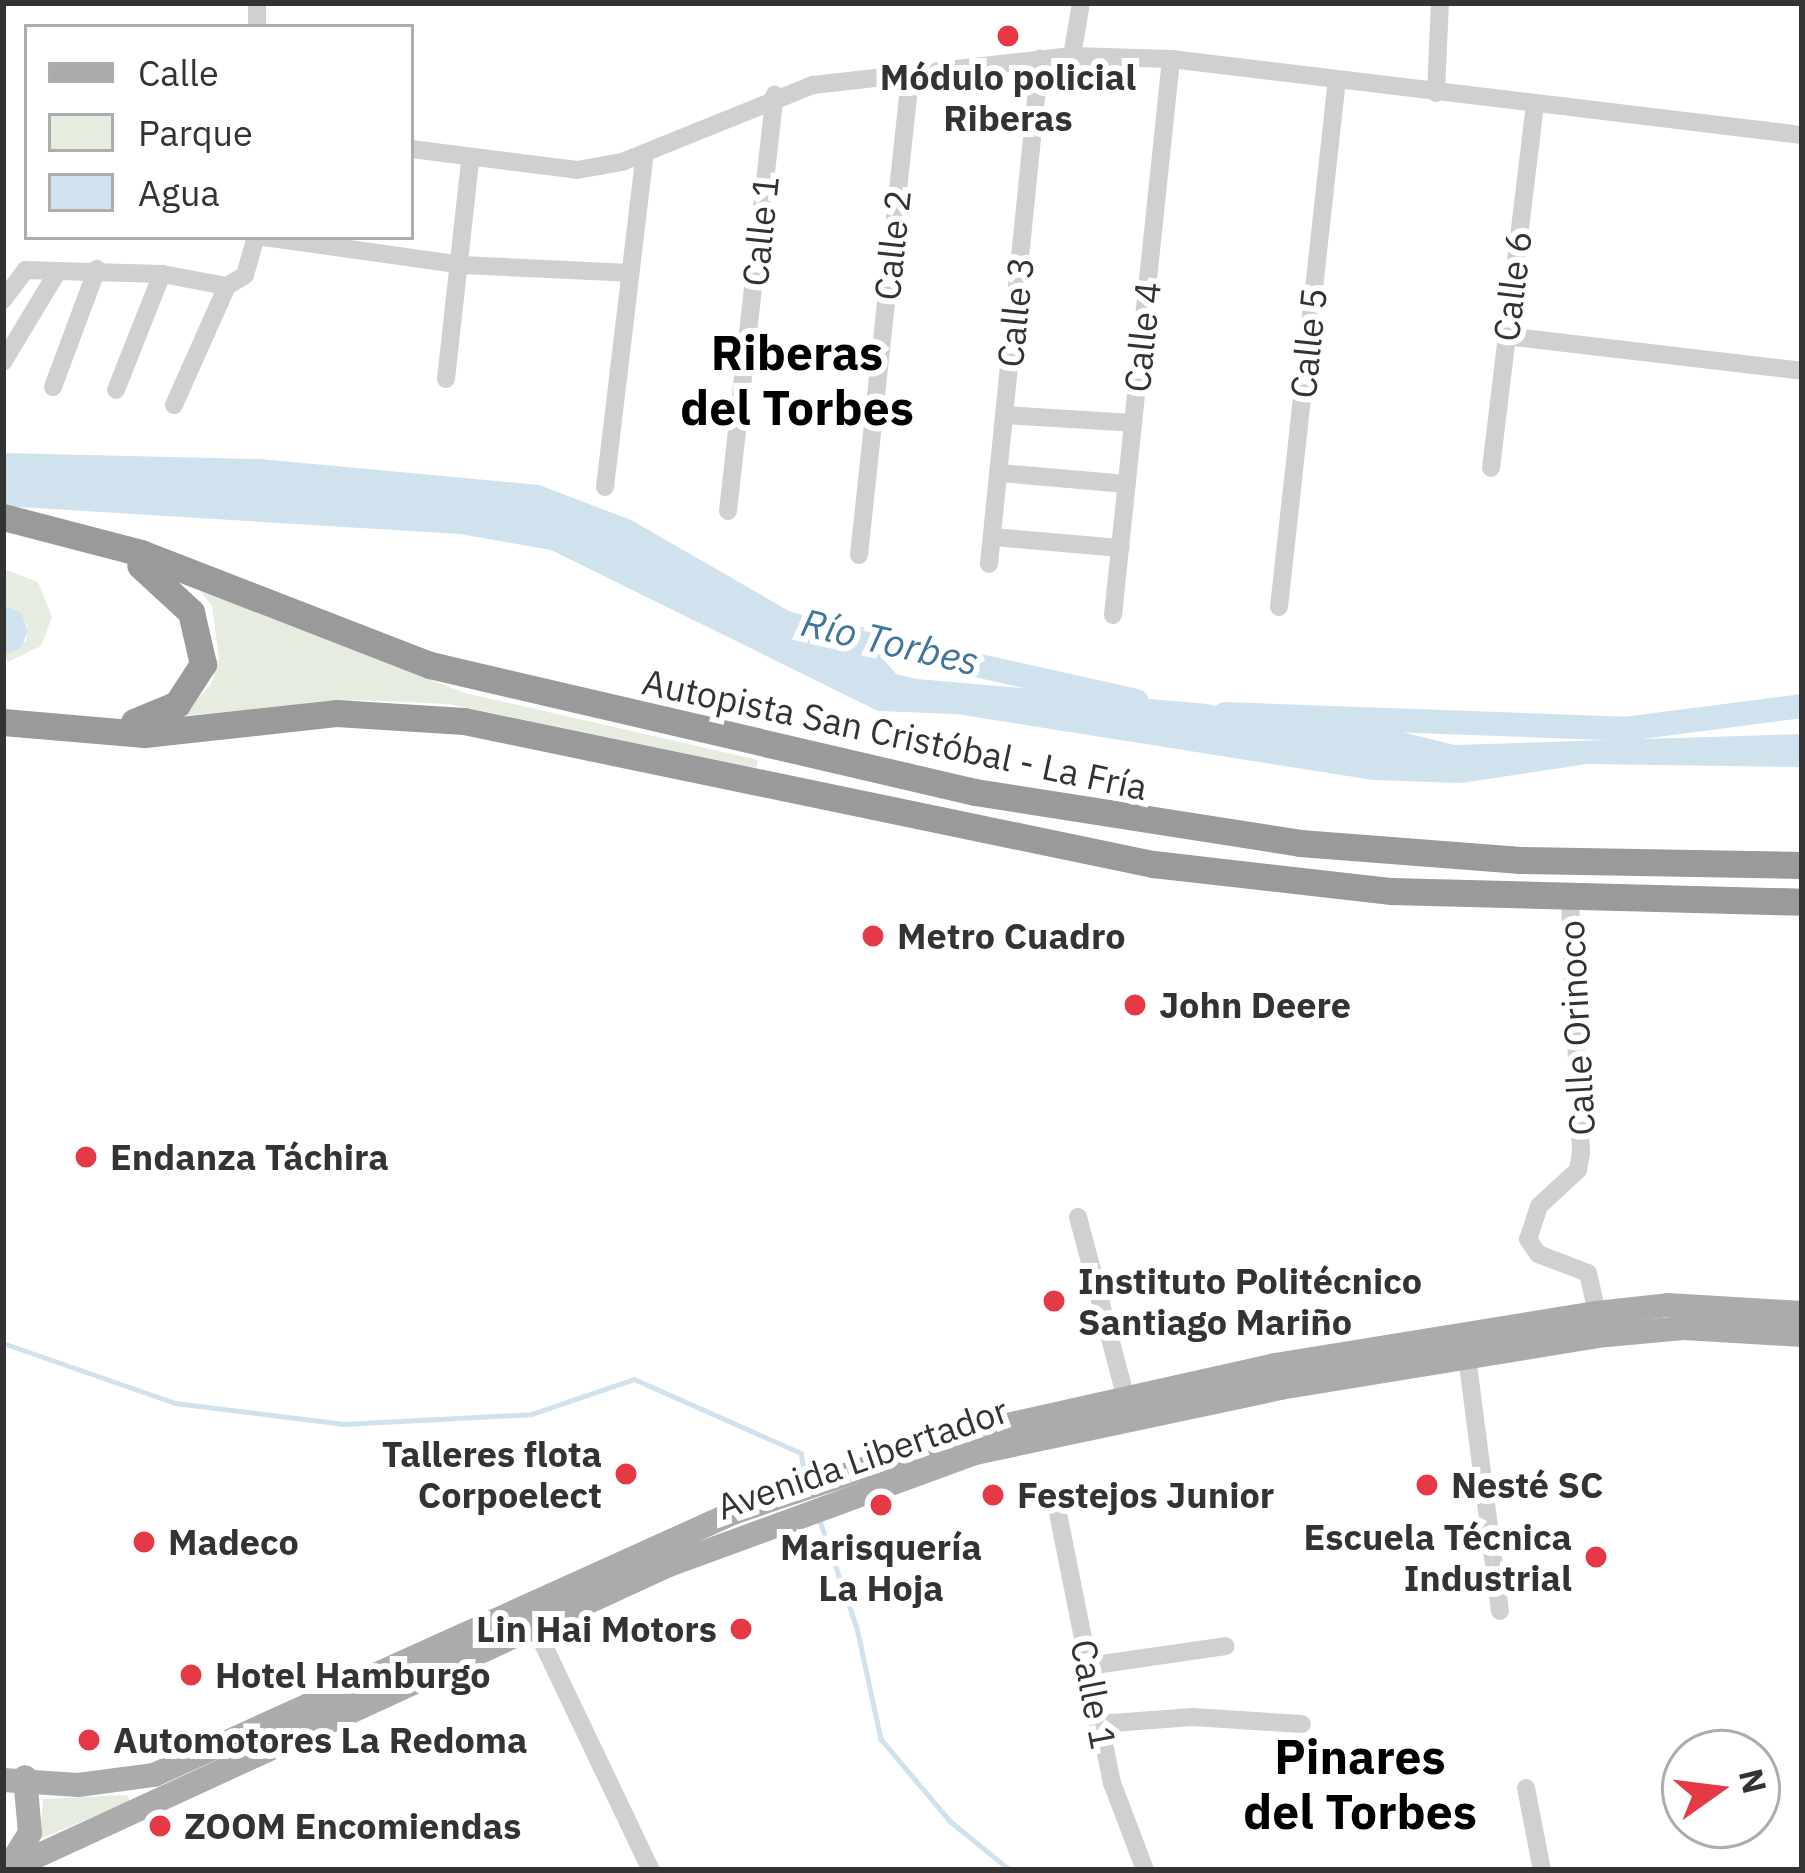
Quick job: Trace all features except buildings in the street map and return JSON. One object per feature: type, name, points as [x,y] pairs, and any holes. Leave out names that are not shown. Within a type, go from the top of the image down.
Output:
[{"type":"highway","name":"Autopista San Cristóbal - La Fría","points":[[3,517],[141,553],[430,665],[716,737],[1018,801],[1300,843],[1520,860],[1802,866]]},
{"type":"highway","points":[[111,545],[191,612],[203,664],[177,704],[115,732]]},
{"type":"highway","name":"Autopista San Cristóbal - La Fría","points":[[3,722],[115,732],[336,713],[464,721],[595,743],[1035,846],[1272,879],[1570,900],[1802,902]]},
{"type":"main road","name":"Avenida Libertador","points":[[5,1870],[534,1624],[746,1534],[975,1453],[1128,1407],[1597,1313],[1668,1305],[1802,1313]]},
{"type":"main road","name":"Avenida Libertador","points":[[10,1774],[78,1785],[154,1775],[736,1512],[971,1433],[1684,1328],[1802,1335]]},
{"type":"main road","points":[[5,1870],[30,1833],[10,1774]]},
{"type":"street","points":[[1072,56],[1081,3]]},
{"type":"street","points":[[1436,92],[1440,3]]},
{"type":"street","points":[[414,150],[577,170],[645,153],[776,95],[1072,56],[1171,59],[1802,134]]},
{"type":"street","name":"Calle 3","points":[[989,564],[1040,59]]},
{"type":"street","name":"Calle 4","points":[[1113,615],[1171,59]]},
{"type":"street","name":"Calle 2","points":[[859,555],[910,78]]},
{"type":"street","name":"Calle 5","points":[[1279,607],[1337,79]]},
{"type":"street","name":"Calle 1","points":[[728,511],[776,95]]},
{"type":"street","name":"Calle 6","points":[[1491,468],[1535,104]]},
{"type":"street","points":[[605,488],[645,153]]},
{"type":"street","points":[[446,379],[470,160]]},
{"type":"street","points":[[174,405],[227,286],[245,275],[259,240]]},
{"type":"street","points":[[282,240],[462,265],[629,273]]},
{"type":"street","points":[[52,387],[98,269]]},
{"type":"street","points":[[3,300],[26,270],[163,274],[227,286]]},
{"type":"street","points":[[3,362],[58,272]]},
{"type":"street","points":[[116,390],[163,274]]},
{"type":"street","points":[[1506,336],[1802,371]]},
{"type":"street","points":[[1004,415],[1133,423]]},
{"type":"street","points":[[1000,473],[1127,484]]},
{"type":"street","points":[[993,537],[1120,548]]},
{"type":"street","name":"Calle Orinoco","points":[[1570,900],[1581,1153],[1578,1170],[1539,1206],[1528,1239],[1538,1254],[1588,1273],[1597,1313]]},
{"type":"street","points":[[1078,1217],[1128,1407]]},
{"type":"street","points":[[1467,1357],[1500,1611]]},
{"type":"street","name":"Calle 1","points":[[1058,1513],[1121,1820],[1145,1870]]},
{"type":"street","points":[[534,1624],[651,1870]]},
{"type":"street","points":[[1088,1666],[1226,1646]]},
{"type":"street","points":[[1098,1724],[1193,1717],[1303,1724]]},
{"type":"street","points":[[1526,1788],[1542,1870]]},
{"type":"green space","points":[[3,569],[38,582],[52,617],[41,646],[8,662],[3,655],[26,641],[28,628],[22,613],[3,605]]},
{"type":"green space","points":[[200,591],[465,693],[758,760],[756,768],[449,704],[357,700],[180,716],[211,685],[219,658],[212,606]]},
{"type":"green space","points":[[127,1795],[130,1801],[40,1839],[43,1799]]},
{"type":"water","points":[[3,453],[260,459],[539,485],[631,520],[789,611],[861,633],[896,674],[917,679],[1208,704],[1296,728],[1385,728],[1455,745],[1802,734],[1802,767],[1587,764],[1461,783],[1373,780],[956,714],[878,711],[551,550],[460,534],[3,506]]},
{"type":"water","points":[[3,605],[22,613],[28,631],[21,648],[3,655]]},
{"type":"waterway","name":"Río Torbes","points":[[837,634],[1137,701]]},
{"type":"waterway","name":"Río Torbes","points":[[1225,714],[1625,729],[1802,706]]},
{"type":"waterway","points":[[3,1343],[175,1403],[344,1424],[532,1414],[634,1379],[801,1453],[806,1478]]},
{"type":"waterway","points":[[819,1518],[857,1628],[881,1739],[950,1821],[1010,1870]]},
{"type":"place","name":"Módulo policial Riberas","points":[[1008,36]]},
{"type":"place","name":"Metro Cuadro","points":[[873,936]]},
{"type":"place","name":"John Deere","points":[[1135,1005]]},
{"type":"place","name":"Endanza Táchira","points":[[86,1157]]},
{"type":"place","name":"Instituto Politécnico Santiago Mariño","points":[[1054,1301]]},
{"type":"place","name":"Talleres flota Corpoelect","points":[[626,1474]]},
{"type":"place","name":"Nesté SC","points":[[1427,1485]]},
{"type":"place","name":"Festejos Junior","points":[[993,1495]]},
{"type":"place","name":"Marisquería La Hoja","points":[[881,1505]]},
{"type":"place","name":"Madeco","points":[[144,1542]]},
{"type":"place","name":"Escuela Técnica Industrial","points":[[1596,1557]]},
{"type":"place","name":"Lin Hai Motors","points":[[741,1629]]},
{"type":"place","name":"Hotel Hamburgo","points":[[191,1675]]},
{"type":"place","name":"Automotores La Redoma","points":[[89,1740]]},
{"type":"place","name":"ZOOM Encomiendas","points":[[160,1826]]},
{"type":"district","name":"Riberas del Torbes","points":[[797,380]]},
{"type":"district","name":"Pinares del Torbes","points":[[1360,1784]]}]
